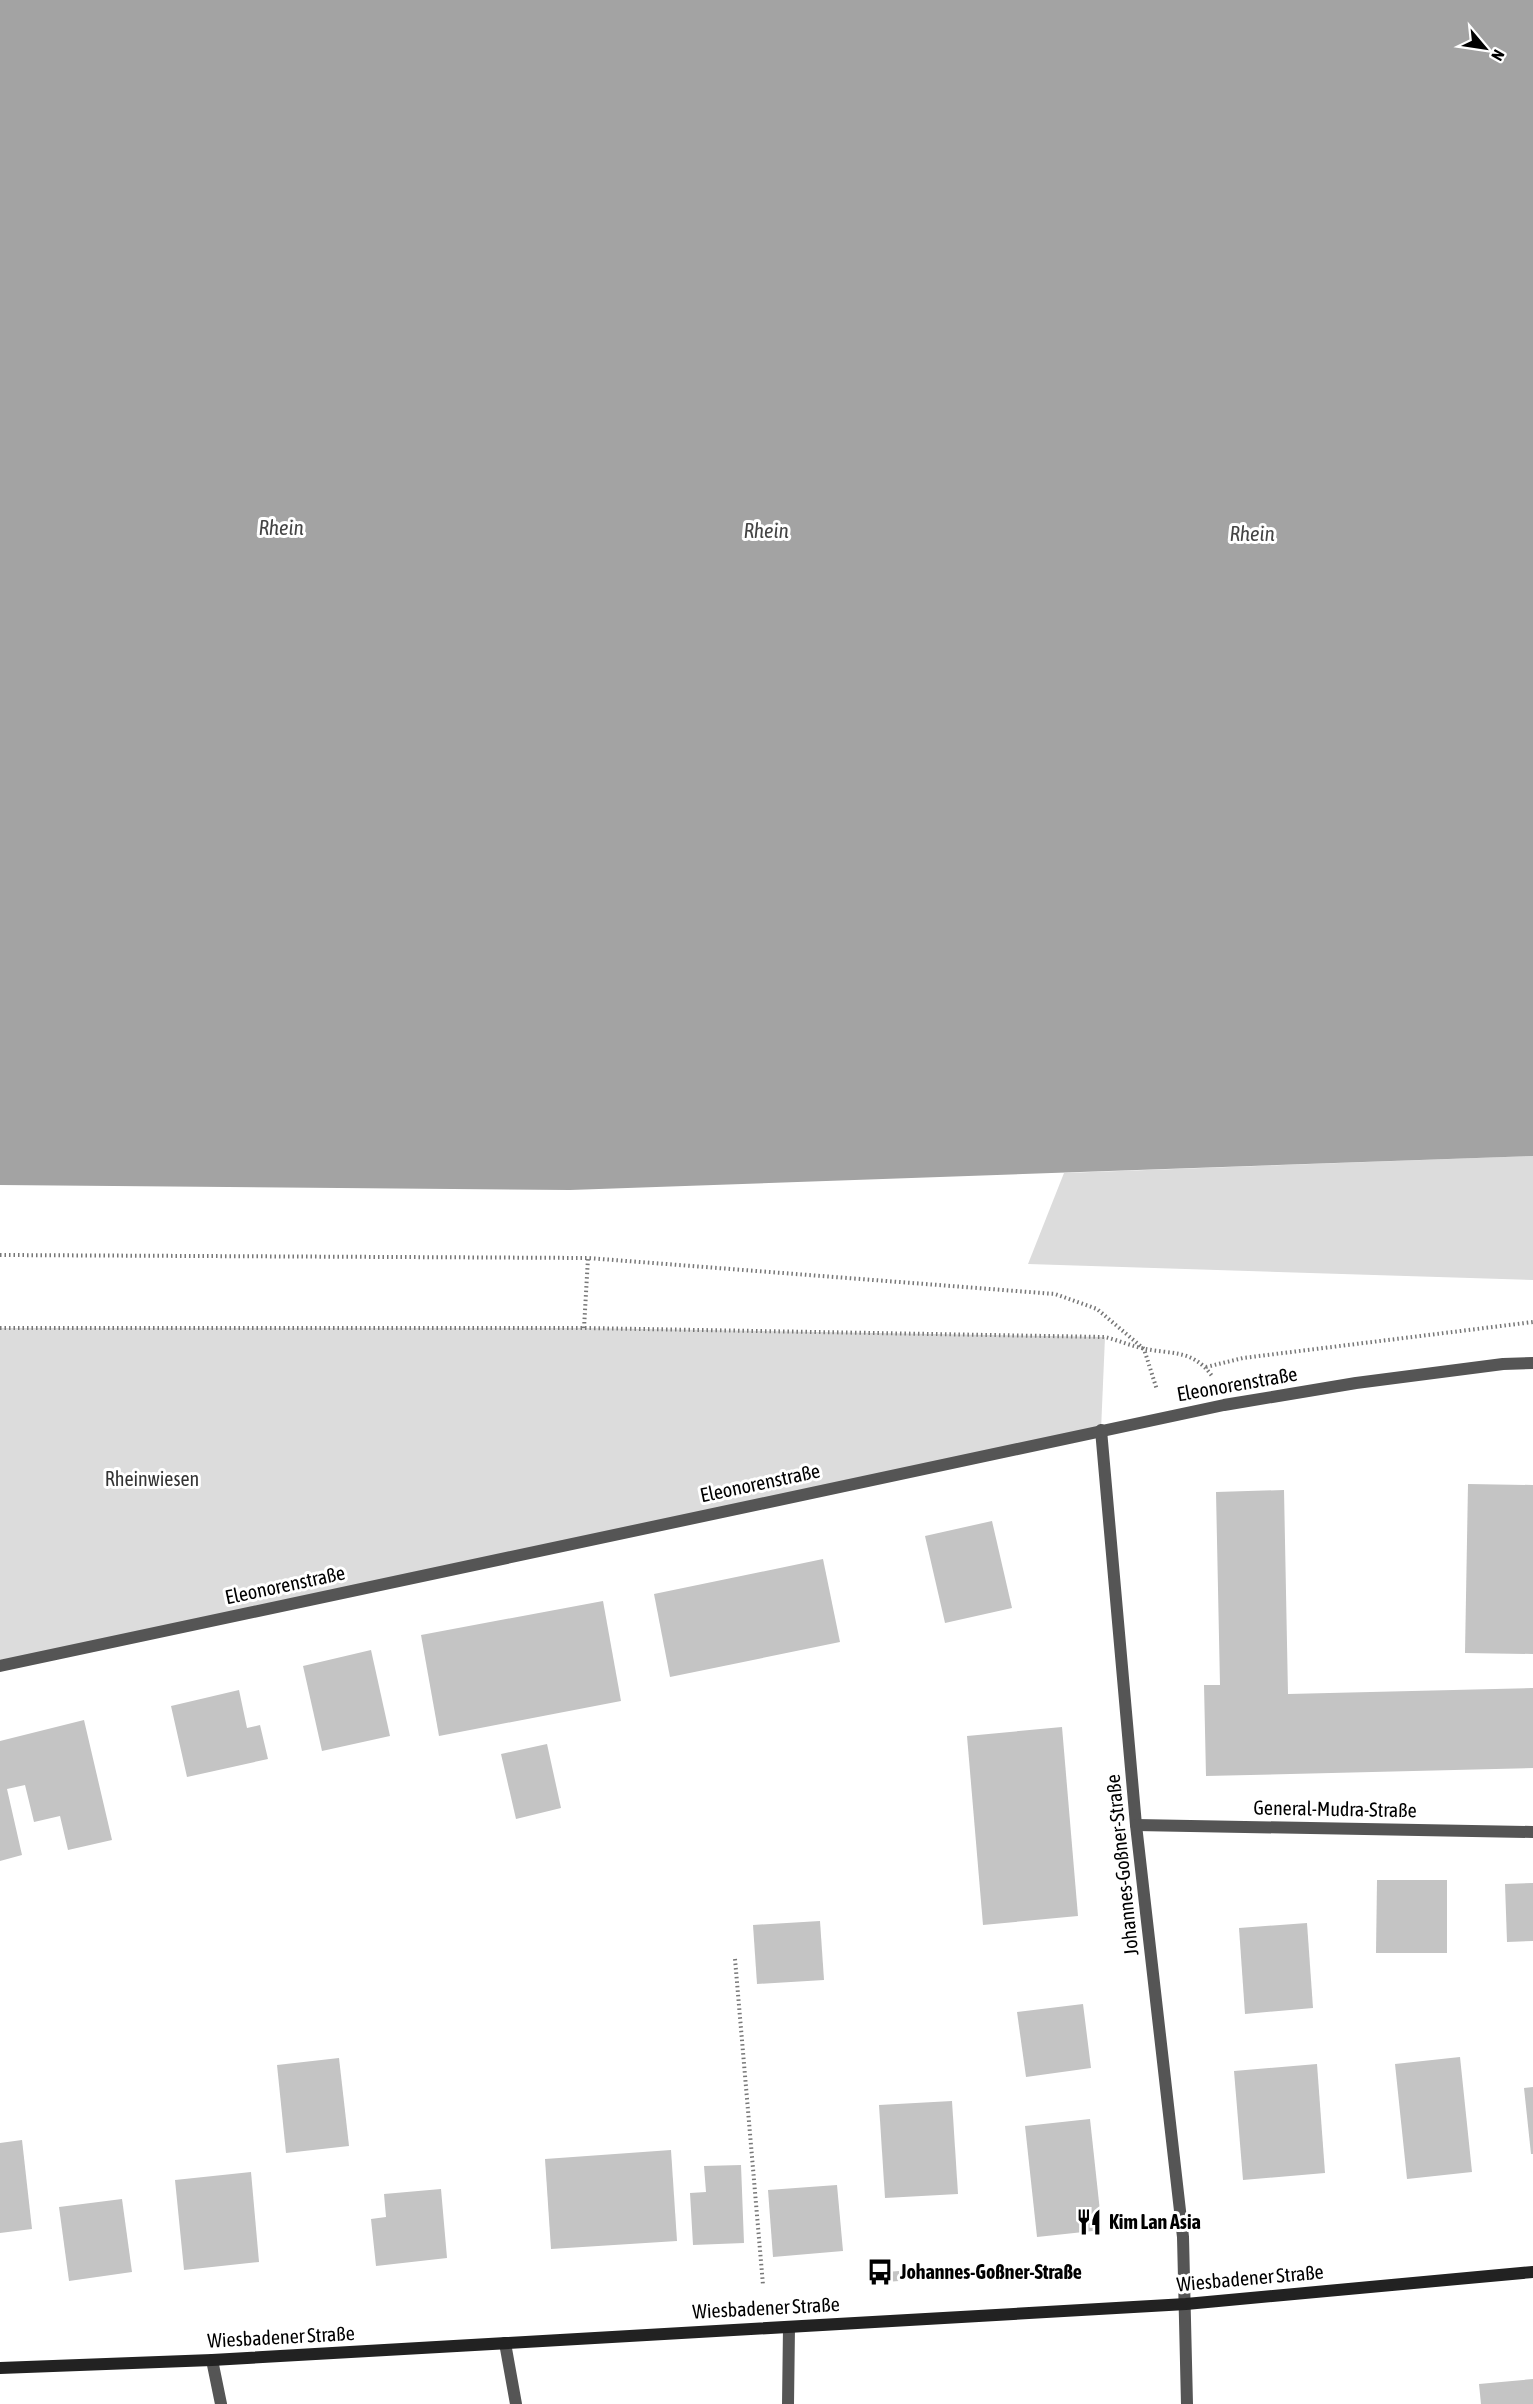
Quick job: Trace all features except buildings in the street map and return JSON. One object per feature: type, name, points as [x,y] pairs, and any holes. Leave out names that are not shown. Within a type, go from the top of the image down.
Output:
[{"type":"main road","name":"Wiesbadener Straße","points":[[0,2368],[212,2360],[1186,2304],[1533,2272]]},
{"type":"street","name":"Eleonorenstraße","points":[[0,1666],[1165,1417],[1356,1383],[1503,1364],[1533,1363]]},
{"type":"street","name":"Johannes-Goßner-Straße","points":[[1101,1430],[1136,1825],[1183,2237],[1187,2404]]},
{"type":"street","name":"General-Mudra-Straße","points":[[1136,1825],[1533,1832]]},
{"type":"street","points":[[788,2404],[789,2327]]},
{"type":"street","points":[[505,2343],[516,2404]]},
{"type":"street","points":[[212,2360],[220,2404]]},
{"type":"path","points":[[0,1255],[588,1258],[1055,1294],[1097,1309],[1144,1349],[1165,1417]]},
{"type":"path","points":[[584,1328],[588,1258]]},
{"type":"path","points":[[0,1328],[584,1328],[1105,1337],[1144,1349],[1182,1353],[1206,1367],[1243,1358],[1533,1322]]},
{"type":"path","points":[[735,1959],[763,2285]]},
{"type":"green space","points":[[1533,1156],[1533,1280],[1028,1264],[1064,1173]]},
{"type":"green space","name":"Rheinwiesen","points":[[0,1328],[584,1328],[1105,1337],[1101,1430],[0,1666]]},
{"type":"water","name":"Rhein","points":[[0,0],[1533,0],[1533,1156],[570,1190],[0,1185]]},
{"type":"place","name":"Kim Lan Asia","points":[[1089,2222]]},
{"type":"place","name":"Johannes-Goßner-Straße","points":[[880,2272]]}]
